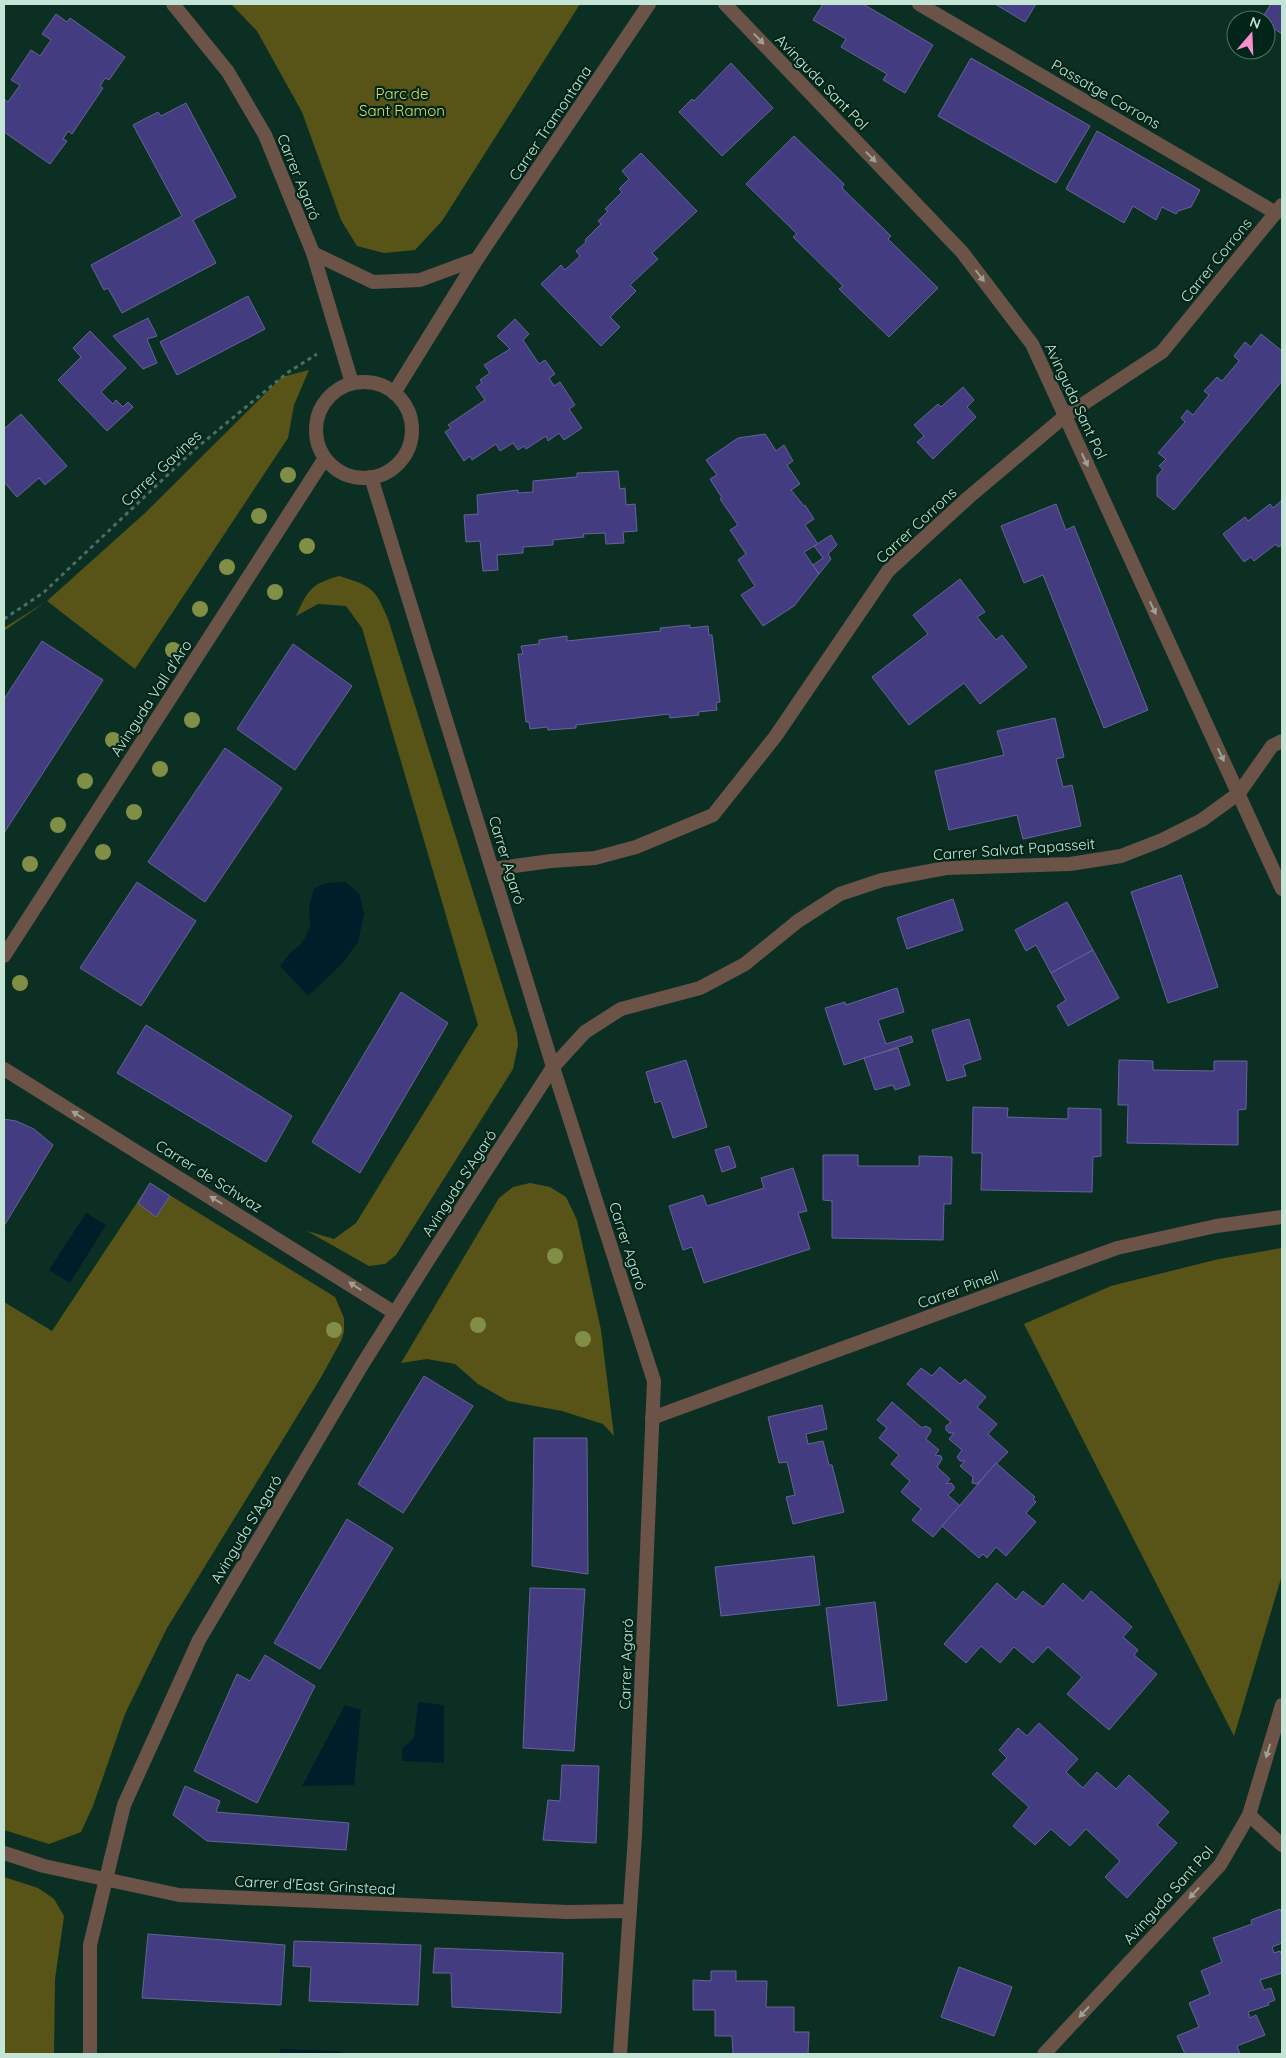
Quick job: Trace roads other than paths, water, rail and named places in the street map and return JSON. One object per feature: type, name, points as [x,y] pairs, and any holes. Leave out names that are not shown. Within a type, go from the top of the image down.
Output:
[{"type":"street","name":"Carrer Agaró","points":[[174,4],[228,72],[265,135],[313,254],[352,383]]},
{"type":"street","name":"Carrer Tramontana","points":[[394,393],[477,259],[649,4]]},
{"type":"street","name":"Avinguda Sant Pol","points":[[725,4],[962,252],[1032,344],[1282,889]]},
{"type":"street","name":"Passatge Corrons","points":[[919,4],[1279,209]]},
{"type":"street","name":"Carrer Corrons","points":[[493,869],[551,861],[595,858],[636,847],[713,815],[775,736],[888,571],[969,497],[1065,416],[1162,352],[1279,209]]},
{"type":"street","points":[[313,254],[373,282],[420,280],[477,259]]},
{"type":"street","points":[[365,382],[380,385],[394,393],[404,404],[410,415],[412,427],[410,444],[400,462],[387,472],[371,477],[352,476],[337,469],[325,458],[317,442],[316,426],[320,410],[334,392],[352,383],[365,382]]},
{"type":"street","name":"Avinguda Vall d'Aro","points":[[4,956],[325,458]]},
{"type":"street","name":"Carrer Agaró","points":[[371,477],[553,1068],[654,1381],[635,1836],[620,2054]]},
{"type":"street","name":"Carrer Salvat Papasseit","points":[[553,1068],[585,1032],[621,1009],[700,988],[745,964],[798,921],[840,894],[882,880],[946,868],[1070,864],[1121,856],[1162,840],[1202,820],[1239,793],[1272,746],[1282,742]]},
{"type":"street","name":"Avinguda S'Agaró","points":[[90,2054],[90,1945],[124,1805],[199,1640],[395,1313],[553,1068]]},
{"type":"street","name":"Carrer de Schwaz","points":[[4,1069],[395,1313]]},
{"type":"street","name":"Carrer Pinell","points":[[652,1418],[1117,1248],[1216,1226],[1282,1217]]},
{"type":"street","name":"Avinguda Sant Pol","points":[[1044,2054],[1220,1865],[1249,1815],[1282,1704]]},
{"type":"street","points":[[1249,1815],[1282,1845]]},
{"type":"street","name":"Carrer d'East Grinstead","points":[[4,1853],[44,1866],[179,1895],[567,1912],[630,1911]]},
{"type":"water","points":[[346,882],[360,895],[364,914],[358,942],[342,964],[308,996],[280,966],[290,953],[302,943],[310,927],[309,906],[314,889],[325,883]]},
{"type":"water","points":[[86,1213],[106,1225],[70,1283],[49,1270]]},
{"type":"water","points":[[418,1702],[444,1705],[444,1763],[402,1761],[402,1749],[414,1738]]},
{"type":"water","points":[[345,1705],[361,1710],[354,1785],[302,1786]]},
{"type":"water","points":[[280,2049],[338,2051],[346,2054],[280,2054]]},
{"type":"park label","name":"Parc de Sant Ramon","points":[[402,102]]}]
